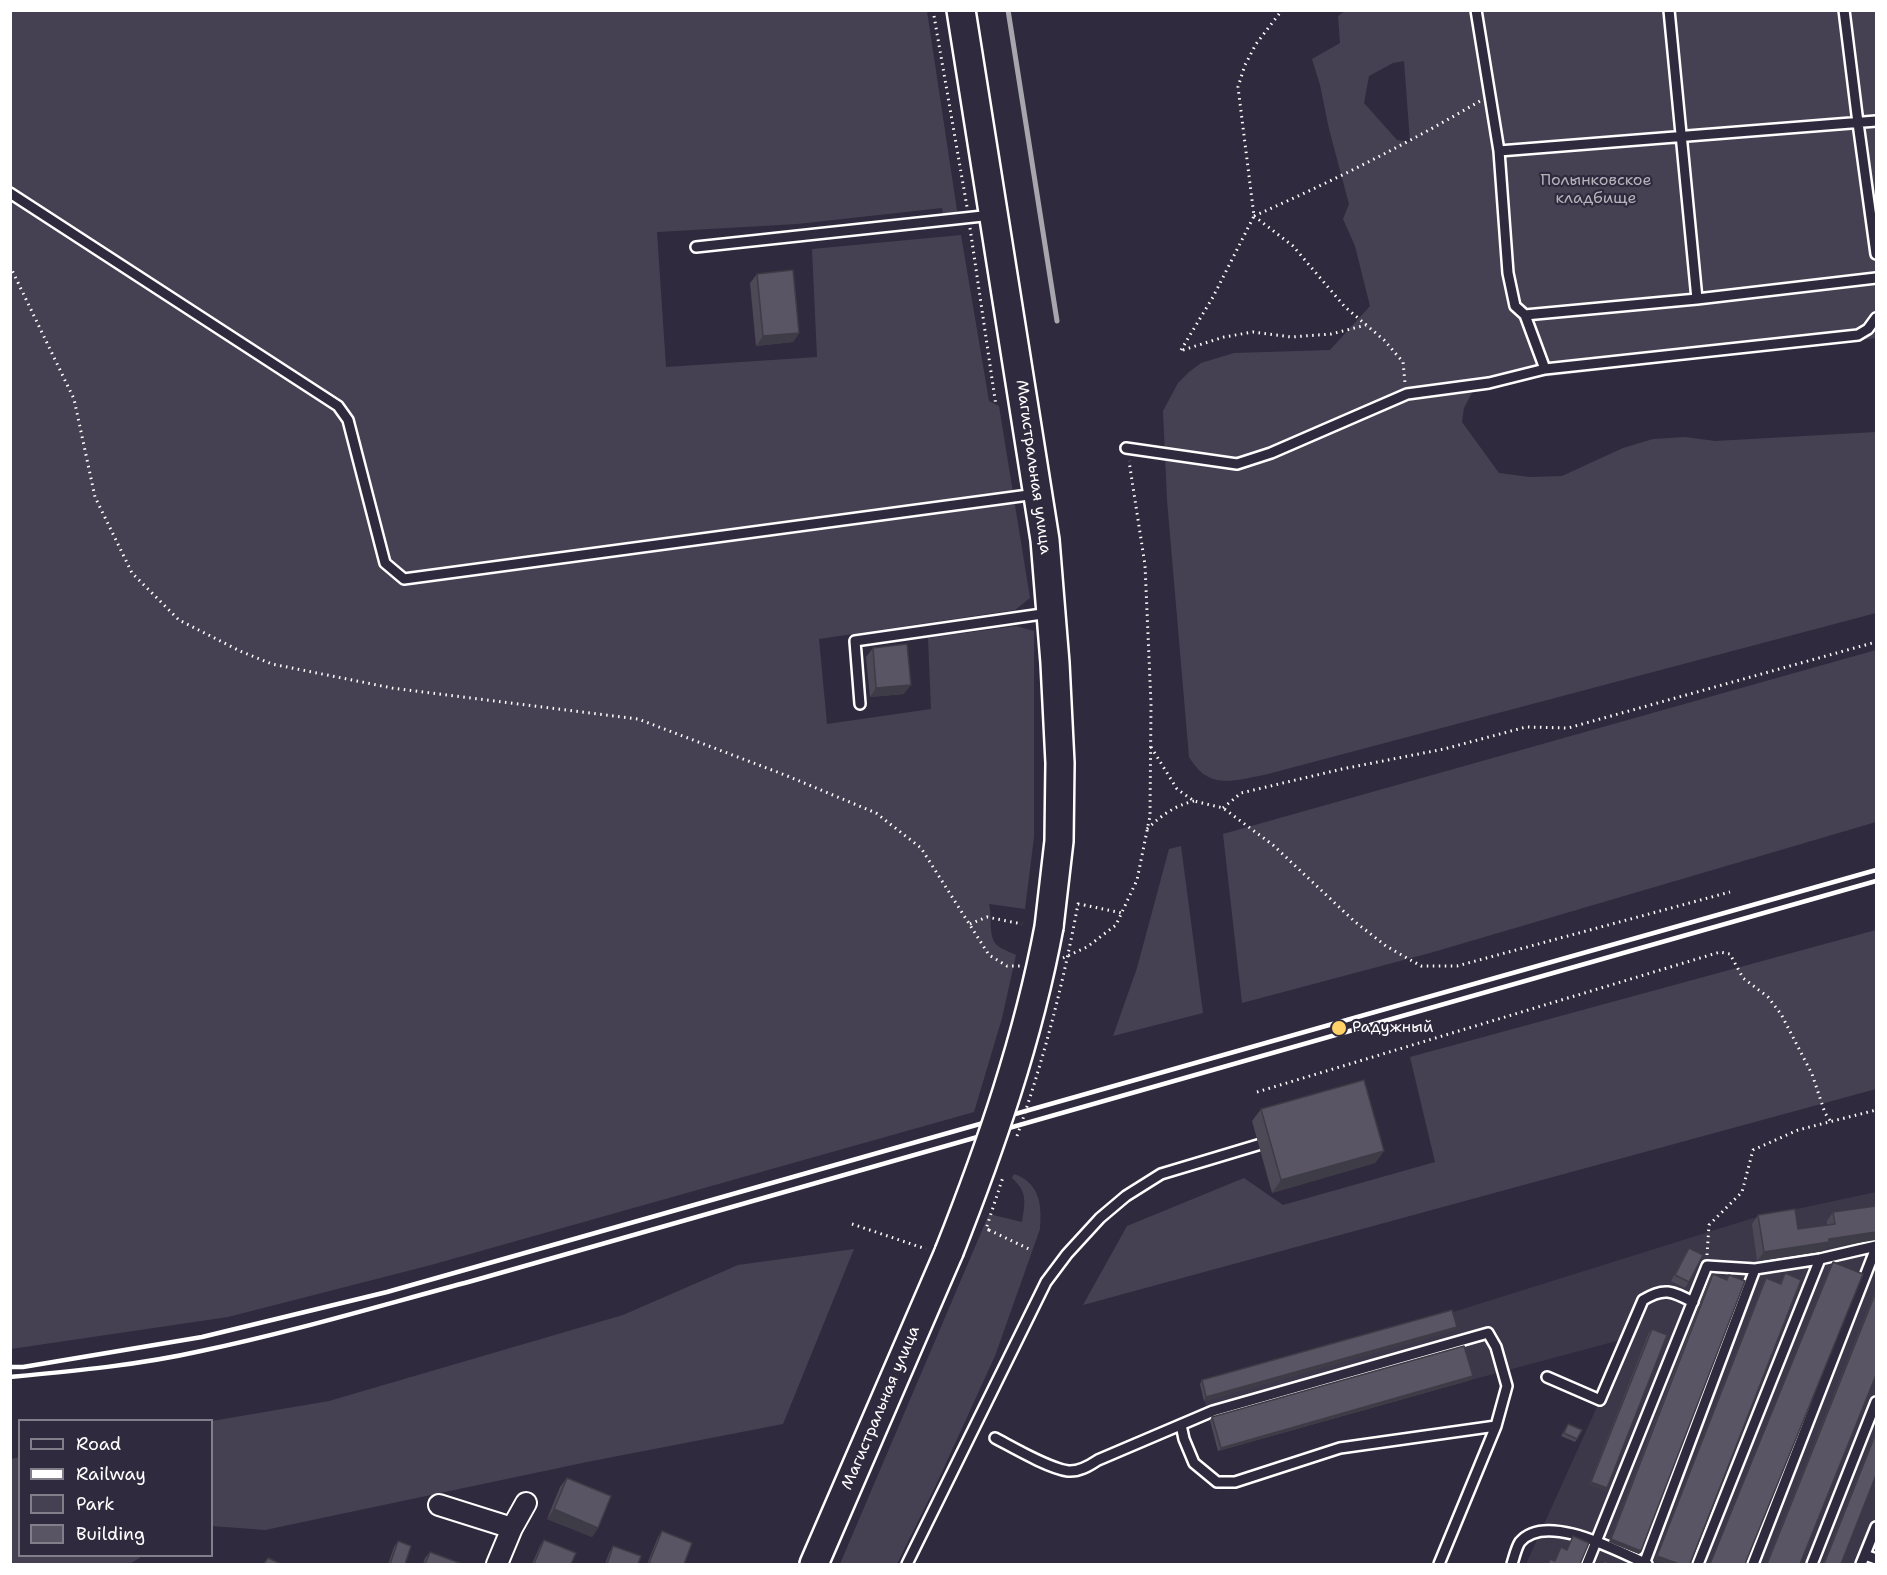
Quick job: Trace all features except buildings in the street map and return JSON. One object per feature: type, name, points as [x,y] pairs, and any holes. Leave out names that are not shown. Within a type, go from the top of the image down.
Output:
[{"type":"main road","name":"Магистральная улица","points":[[814,1564],[937,1251],[1001,1110],[1040,976],[1033,925],[1059,841],[1060,763],[1045,540],[961,10]]},
{"type":"street","points":[[497,1564],[512,1528],[526,1503]]},
{"type":"street","points":[[439,1505],[512,1528]]},
{"type":"lane","points":[[1476,10],[1499,151],[1508,273],[1515,306],[1525,315],[1545,369]]},
{"type":"lane","points":[[1669,10],[1683,135],[1697,299]]},
{"type":"lane","points":[[1844,10],[1876,254]]},
{"type":"lane","points":[[1499,151],[1876,121]]},
{"type":"lane","points":[[10,193],[338,406],[348,420],[385,563],[404,579],[1038,494]]},
{"type":"lane","points":[[696,247],[993,215]]},
{"type":"lane","points":[[1525,315],[1697,299],[1876,278]]},
{"type":"lane","points":[[1126,448],[1237,464],[1271,453],[1407,394],[1489,383],[1545,369],[1858,334],[1868,329],[1876,318]]},
{"type":"lane","points":[[860,704],[855,641],[1051,613]]},
{"type":"lane","points":[[907,1564],[1046,1282],[1067,1254],[1100,1218],[1126,1196],[1161,1174],[1280,1138]]},
{"type":"lane","points":[[1587,1564],[1707,1266],[1755,1269],[1876,1247]]},
{"type":"lane","points":[[1753,1564],[1876,1247]]},
{"type":"lane","points":[[1698,1564],[1820,1259]]},
{"type":"lane","points":[[1512,1564],[1520,1543],[1533,1534],[1554,1530],[1569,1532],[1596,1542],[1645,1564],[1755,1269]]},
{"type":"lane","points":[[1547,1377],[1600,1400],[1643,1300],[1661,1291],[1673,1292],[1693,1302]]},
{"type":"lane","points":[[995,1438],[1029,1456],[1069,1471],[1086,1468],[1098,1460],[1213,1410],[1488,1333],[1496,1347],[1507,1386],[1496,1426],[1439,1564]]},
{"type":"lane","points":[[1812,1564],[1876,1402]]},
{"type":"lane","points":[[1181,1425],[1194,1463],[1217,1482],[1234,1482],[1340,1448],[1496,1426]]},
{"type":"lane","points":[[1861,1564],[1876,1527]]},
{"type":"lane","points":[[1865,1555],[1876,1559]]},
{"type":"path","points":[[1282,10],[1256,44],[1245,65],[1238,87],[1254,216],[1213,297],[1181,350],[1224,337],[1253,332],[1291,337],[1331,334],[1366,325]]},
{"type":"path","points":[[1254,216],[1302,195],[1430,130],[1491,94]]},
{"type":"path","points":[[1254,216],[1293,246],[1345,307],[1384,340],[1402,362],[1407,394]]},
{"type":"path","points":[[10,266],[74,399],[94,497],[132,573],[179,620],[240,651],[272,664],[392,688],[638,719],[686,735],[876,813],[921,848],[989,955],[1007,966],[1027,966]]},
{"type":"path","points":[[1057,961],[1087,947],[1116,925],[1137,880],[1150,816],[1151,704],[1145,565],[1126,448]]},
{"type":"path","points":[[1223,807],[1241,794],[1342,769],[1444,749],[1526,727],[1568,728],[1876,642]]},
{"type":"path","points":[[1151,746],[1177,789],[1194,801],[1223,807],[1273,845],[1354,921],[1386,946],[1420,966],[1457,966],[1730,892]]},
{"type":"path","points":[[1147,829],[1163,814],[1179,805],[1194,801]]},
{"type":"path","points":[[1084,905],[1122,913]]},
{"type":"path","points":[[970,924],[987,917],[1033,925]]},
{"type":"path","points":[[1257,1092],[1720,952],[1730,954],[1743,978],[1768,997],[1781,1014],[1812,1074],[1825,1113],[1831,1122]]},
{"type":"path","points":[[1017,971],[1019,960]]},
{"type":"path","points":[[1707,1266],[1709,1225],[1743,1192],[1753,1150],[1798,1130],[1876,1110]]},
{"type":"path","points":[[852,1224],[937,1251]]},
{"type":"path","points":[[989,1230],[1031,1250]]},
{"type":"shaded area","points":[[1876,1192],[1876,1564],[1526,1564],[1628,1338],[1218,1451],[1200,1384],[1450,1313],[1750,1219]]},
{"type":"green space","points":[[11,11],[927,11],[958,217],[944,219],[942,208],[797,224],[657,232],[666,367],[817,357],[812,249],[961,235],[989,401],[999,406],[1030,598],[1015,610],[819,639],[827,724],[931,709],[928,638],[1016,626],[1034,631],[1034,837],[1025,909],[989,904],[991,932],[995,942],[1016,955],[1002,1018],[974,1112],[431,1265],[228,1317],[11,1349]]},
{"type":"green space","name":"Полынковское кладбище","points":[[1345,11],[1876,11],[1876,338],[1476,385],[1464,408],[1462,422],[1499,473],[1530,477],[1562,476],[1623,448],[1653,439],[1685,437],[1715,441],[1876,432],[1876,613],[1264,775],[1222,781],[1205,775],[1197,767],[1189,757],[1167,500],[1163,411],[1178,383],[1201,363],[1234,353],[1330,350],[1370,306],[1355,246],[1343,219],[1349,204],[1312,59],[1340,43],[1338,16]],"holes":[[[1404,61],[1410,142],[1397,140],[1364,103],[1369,76],[1393,63]]]},
{"type":"green space","points":[[1876,650],[1876,822],[1430,953],[1242,1003],[1223,834]]},
{"type":"green space","points":[[1181,846],[1203,1013],[1113,1036],[1137,968],[1169,849]]},
{"type":"green space","points":[[1876,930],[1876,1089],[1083,1305],[1127,1226],[1244,1178],[1283,1205],[1435,1162],[1410,1057]]},
{"type":"green space","points":[[1014,1174],[1029,1183],[1038,1196],[1040,1229],[995,1356],[897,1564],[840,1564],[989,1214],[1022,1222],[1024,1198],[1021,1188],[1012,1178]]},
{"type":"green space","points":[[854,1249],[783,1424],[587,1462],[265,1530],[213,1526],[213,1421],[329,1401],[623,1315],[738,1265]]},
{"type":"green space","points":[[18,1457],[18,1557],[140,1557],[130,1564],[11,1564],[11,1459]]},
{"type":"waterway","points":[[1008,10],[1057,321]]},
{"type":"railway","points":[[10,1367],[23,1367],[202,1337],[387,1292],[1876,870]]},
{"type":"railway","points":[[10,1377],[106,1367],[178,1356],[337,1318],[1876,881]]},
{"type":"place","name":"Радужный","points":[[1339,1028]]}]
